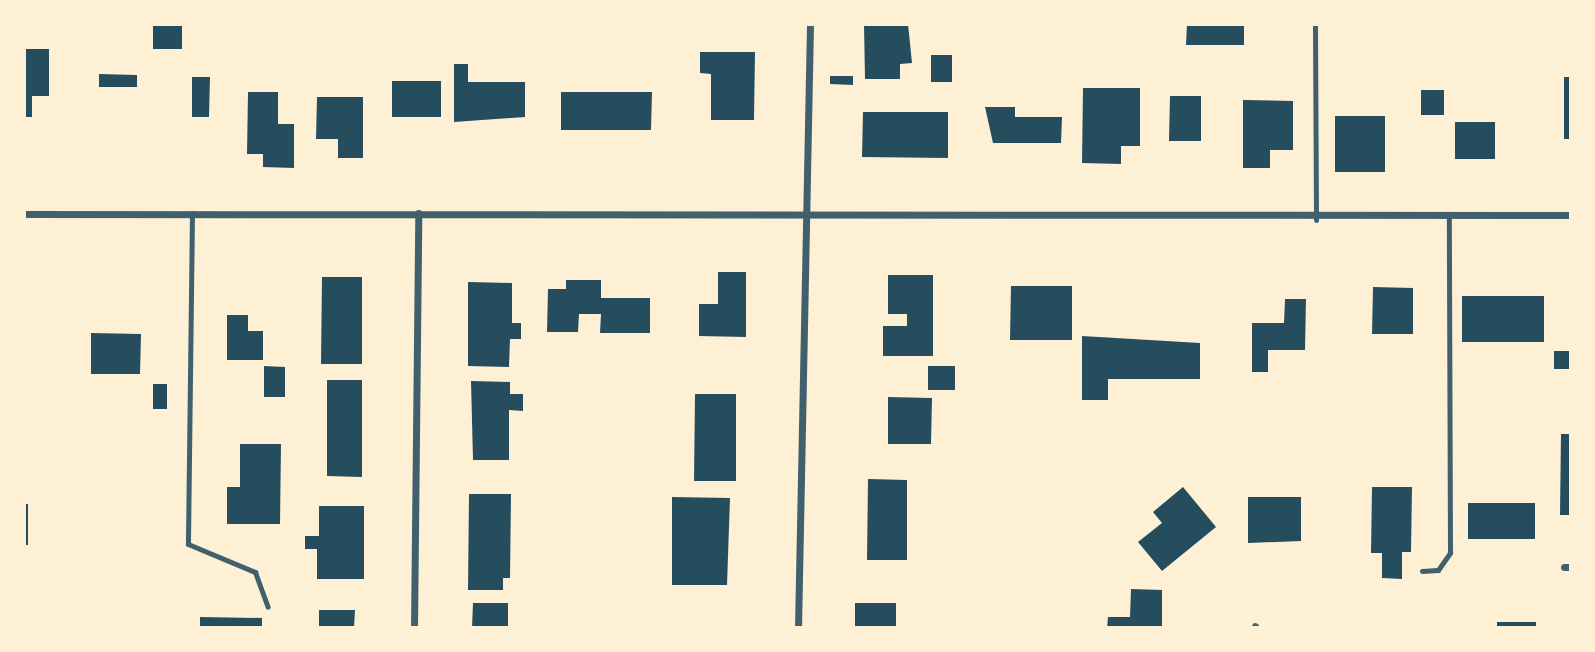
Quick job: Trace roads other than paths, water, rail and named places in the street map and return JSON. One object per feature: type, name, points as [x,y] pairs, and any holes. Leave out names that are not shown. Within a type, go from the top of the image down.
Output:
[{"type":"street","points":[[798,628],[810,24]]},
{"type":"street","points":[[414,628],[418,213]]},
{"type":"street","points":[[24,214],[418,213],[1316,220],[1570,215]]},
{"type":"lane","points":[[1315,24],[1316,220]]},
{"type":"lane","points":[[191,213],[188,544],[255,572],[268,607]]},
{"type":"lane","points":[[1422,571],[1438,570],[1450,553],[1449,219]]}]
